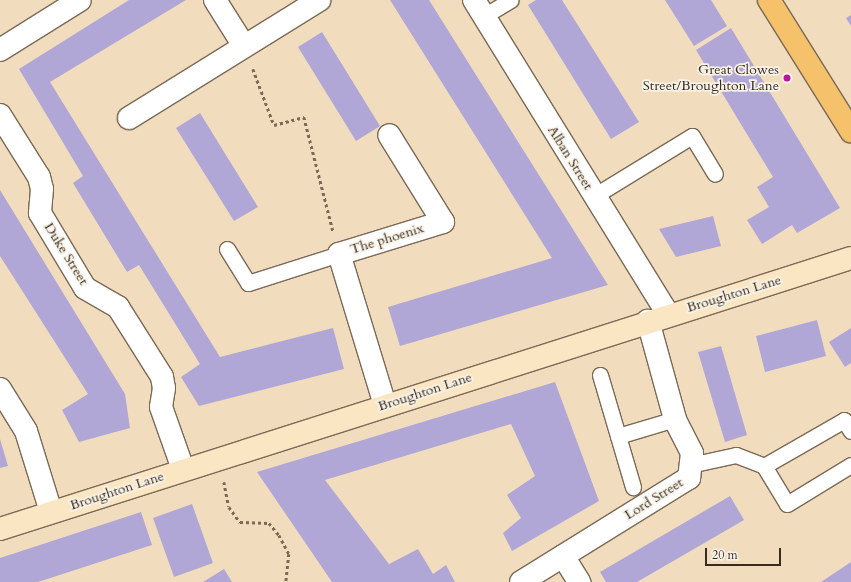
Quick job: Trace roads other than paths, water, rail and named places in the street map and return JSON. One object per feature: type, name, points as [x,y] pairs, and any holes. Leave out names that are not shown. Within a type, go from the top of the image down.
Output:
[{"type":"main road","points":[[769,0],[851,131]]},
{"type":"street","points":[[0,50],[80,0]]},
{"type":"street","points":[[215,0],[244,46]]},
{"type":"street","points":[[129,118],[319,0]]},
{"type":"street","name":"Alban Street","points":[[479,8],[594,196],[658,318]]},
{"type":"street","name":"Duke Street","points":[[0,115],[39,177],[42,189],[40,213],[85,288],[118,307],[162,377],[164,388],[162,407],[184,469]]},
{"type":"street","name":"The phoenix","points":[[385,405],[339,254],[443,222],[389,135]]},
{"type":"street","name":"Broughton Lane","points":[[0,529],[658,318],[851,258]]},
{"type":"street","name":"Lord Street","points":[[521,582],[689,478],[692,453],[675,419],[658,318]]},
{"type":"street","points":[[0,389],[26,431],[51,512]]},
{"type":"street","points":[[563,556],[579,582]]},
{"type":"lane","points":[[479,8],[511,0]]},
{"type":"lane","points":[[594,196],[692,136],[715,174]]},
{"type":"lane","points":[[227,249],[248,283],[339,254]]},
{"type":"lane","points":[[600,375],[633,487]]},
{"type":"lane","points":[[618,436],[675,419]]},
{"type":"lane","points":[[764,466],[844,420],[851,431]]},
{"type":"lane","points":[[690,465],[736,455],[764,466],[788,504],[851,465]]},
{"type":"place","name":"Great Clowes Street/Broughton Lane","points":[[787,78]]}]
